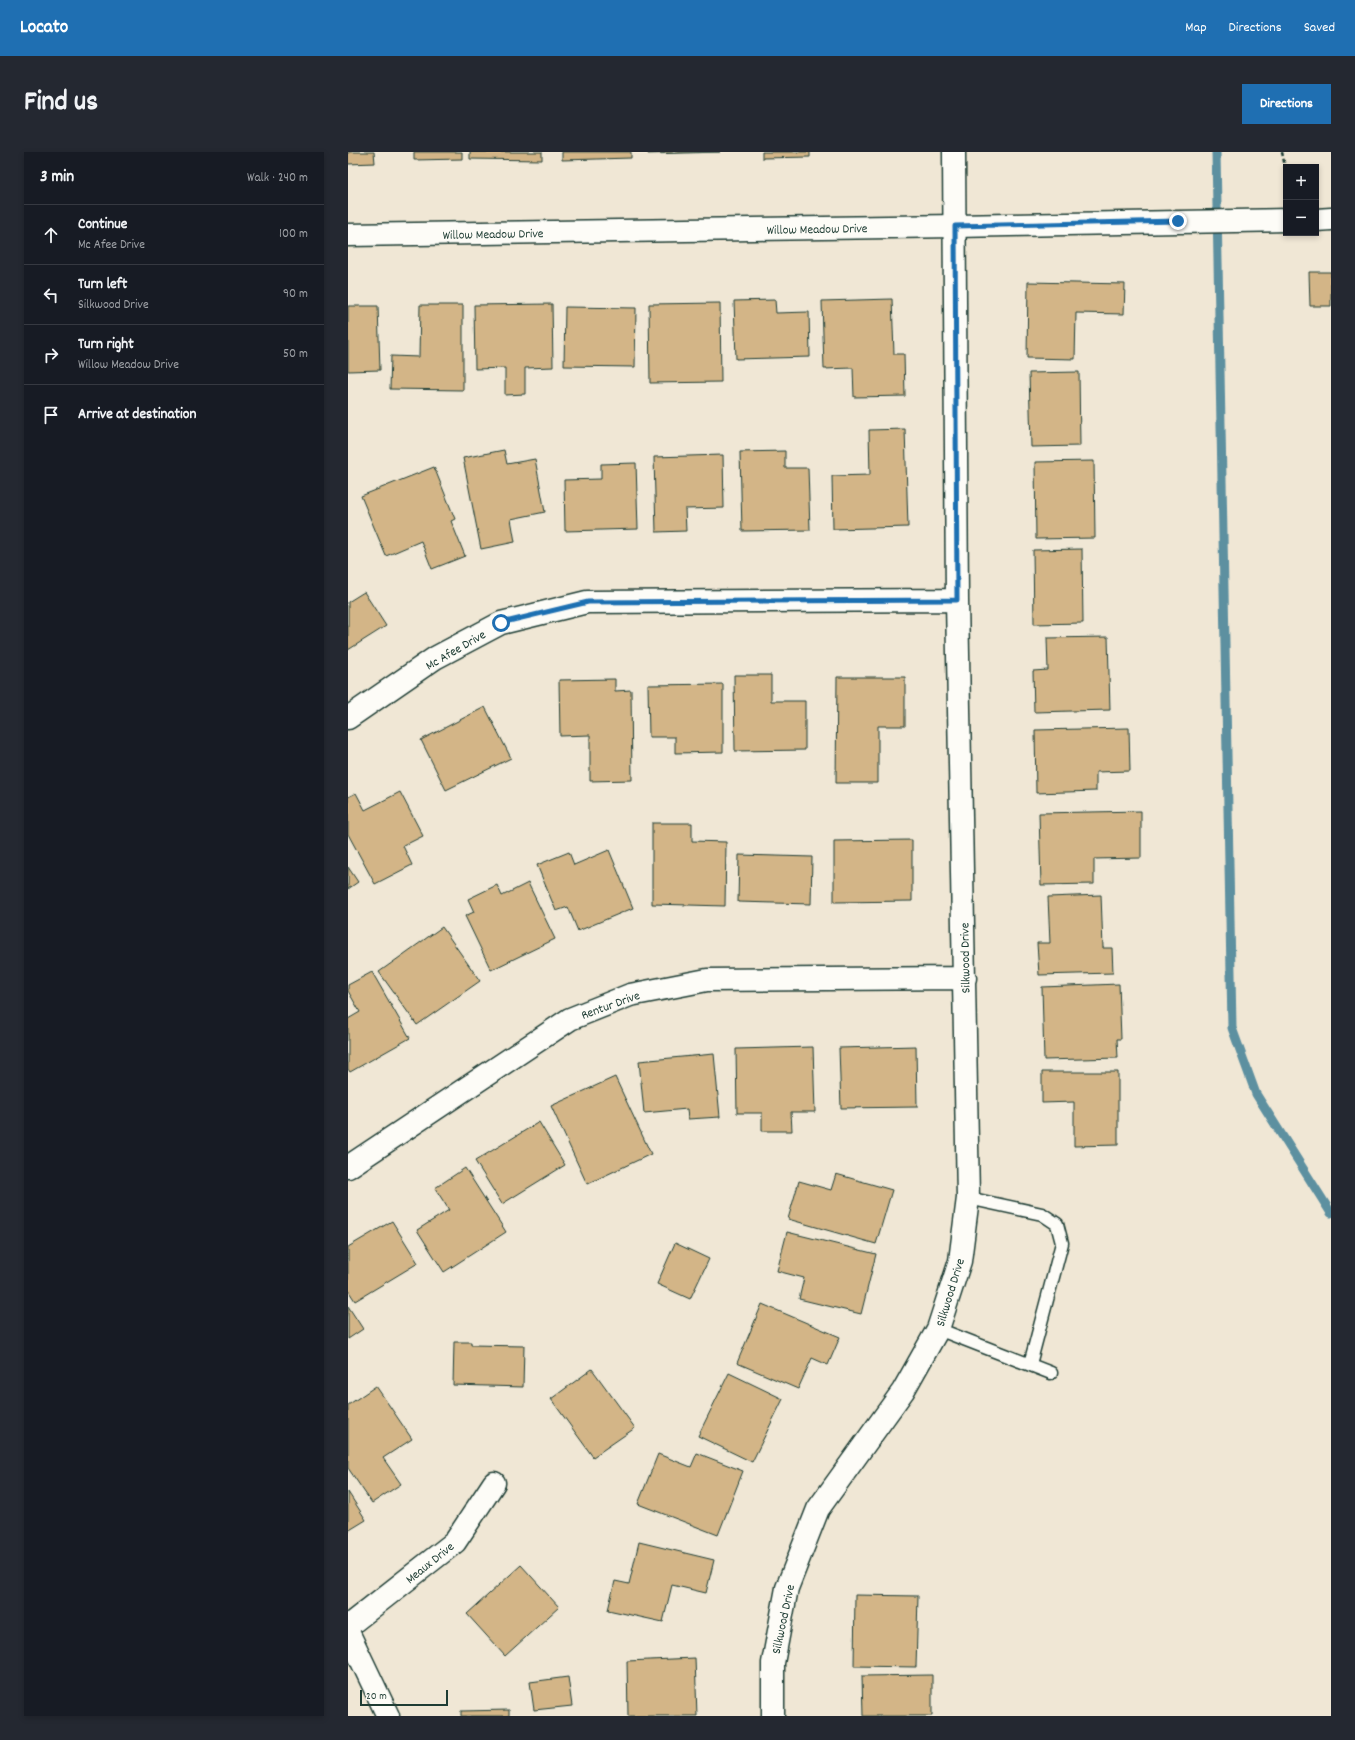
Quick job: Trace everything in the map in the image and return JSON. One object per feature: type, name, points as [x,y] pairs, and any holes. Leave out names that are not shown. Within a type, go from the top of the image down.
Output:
[{"type":"street","name":"Silkwood Drive","points":[[773,1716],[773,1663],[787,1588],[818,1508],[903,1391],[938,1329],[960,1261],[968,1198],[957,600],[954,152]]},
{"type":"street","name":"Willow Meadow Drive","points":[[348,235],[1281,220]]},
{"type":"street","points":[[1319,220],[1331,220]]},
{"type":"street","name":"Mc Afee Drive","points":[[348,718],[434,658],[501,623],[588,602],[957,600]]},
{"type":"street","name":"Rentur Drive","points":[[348,1168],[570,1019],[630,995],[707,980],[965,978]]},
{"type":"street","name":"Meaux Drive","points":[[348,1626],[455,1542],[494,1483]]},
{"type":"street","points":[[348,1632],[388,1716]]},
{"type":"lane","points":[[968,1198],[1042,1214],[1057,1224],[1062,1244],[1030,1364]]},
{"type":"lane","points":[[938,1329],[1051,1373]]},
{"type":"path","points":[[1282,152],[1284,164]]},
{"type":"building","points":[[348,152],[374,152],[375,163],[348,164]]},
{"type":"building","points":[[414,152],[462,152],[462,159],[414,160]]},
{"type":"building","points":[[470,152],[542,152],[542,160],[470,159]]},
{"type":"building","points":[[562,152],[631,152],[631,158],[562,160]]},
{"type":"building","points":[[648,152],[720,152],[648,154]]},
{"type":"building","points":[[762,152],[810,152],[810,157],[762,158]]},
{"type":"building","points":[[1309,272],[1331,272],[1331,306],[1310,306]]},
{"type":"building","points":[[1028,282],[1125,284],[1124,314],[1076,313],[1075,359],[1027,358]]},
{"type":"building","points":[[892,299],[894,354],[904,354],[905,396],[854,397],[853,368],[824,369],[822,301]]},
{"type":"building","points":[[775,300],[776,313],[809,312],[810,357],[736,359],[734,301]]},
{"type":"building","points":[[720,303],[721,382],[650,383],[649,304]]},
{"type":"building","points":[[552,304],[553,367],[525,368],[525,394],[505,395],[505,368],[475,369],[474,305]]},
{"type":"building","points":[[420,305],[463,305],[463,390],[390,389],[391,356],[419,357]]},
{"type":"building","points":[[348,306],[378,306],[380,370],[348,371]]},
{"type":"building","points":[[565,307],[636,308],[635,367],[564,366]]},
{"type":"building","points":[[1079,372],[1080,446],[1031,447],[1029,373]]},
{"type":"building","points":[[905,429],[908,527],[833,529],[832,476],[870,475],[869,430]]},
{"type":"building","points":[[504,450],[507,464],[535,459],[545,512],[511,519],[515,542],[481,549],[463,458]]},
{"type":"building","points":[[785,451],[785,468],[808,468],[810,530],[742,531],[740,452]]},
{"type":"building","points":[[723,455],[724,508],[685,509],[686,531],[656,532],[654,457]]},
{"type":"building","points":[[1094,461],[1095,538],[1036,539],[1035,462]]},
{"type":"building","points":[[636,463],[638,529],[565,531],[564,480],[601,479],[601,464]]},
{"type":"building","points":[[434,467],[455,519],[451,521],[465,556],[432,569],[421,541],[386,556],[361,496]]},
{"type":"building","points":[[1082,549],[1083,623],[1034,624],[1033,550]]},
{"type":"building","points":[[364,592],[386,626],[348,650],[348,602]]},
{"type":"building","points":[[1108,637],[1110,710],[1034,712],[1033,671],[1048,670],[1047,638]]},
{"type":"building","points":[[734,675],[771,675],[771,701],[805,701],[805,750],[735,751]]},
{"type":"building","points":[[837,677],[905,677],[905,726],[878,726],[878,783],[836,783]]},
{"type":"building","points":[[615,679],[615,691],[631,690],[632,780],[590,781],[590,735],[560,736],[559,680]]},
{"type":"building","points":[[723,684],[723,752],[675,753],[675,737],[649,737],[648,685]]},
{"type":"building","points":[[485,707],[511,758],[446,790],[421,740]]},
{"type":"building","points":[[1129,728],[1130,771],[1096,772],[1096,791],[1036,793],[1035,730]]},
{"type":"building","points":[[400,792],[423,836],[403,846],[412,865],[375,884],[348,834],[348,797],[356,793],[365,810]]},
{"type":"building","points":[[1141,811],[1141,858],[1094,859],[1094,884],[1041,885],[1039,813]]},
{"type":"building","points":[[652,823],[692,823],[692,841],[726,842],[725,906],[652,904]]},
{"type":"building","points":[[912,840],[912,901],[834,902],[834,841]]},
{"type":"building","points":[[609,850],[633,908],[578,931],[568,907],[556,911],[537,865],[569,852],[574,865]]},
{"type":"building","points":[[739,855],[812,857],[811,904],[738,902]]},
{"type":"building","points":[[348,867],[358,882],[348,889]]},
{"type":"building","points":[[528,883],[555,939],[491,970],[465,916],[474,912],[468,899],[497,885],[502,896]]},
{"type":"building","points":[[1101,895],[1103,948],[1112,948],[1113,973],[1039,975],[1037,943],[1050,943],[1048,897]]},
{"type":"building","points":[[442,927],[480,981],[417,1025],[379,972]]},
{"type":"building","points":[[372,972],[410,1038],[350,1072],[348,1069],[348,1019],[360,1012],[348,991],[348,985]]},
{"type":"building","points":[[1119,984],[1121,1039],[1117,1039],[1118,1058],[1044,1060],[1042,987]]},
{"type":"building","points":[[916,1046],[917,1107],[841,1108],[839,1048]]},
{"type":"building","points":[[813,1047],[815,1112],[791,1112],[792,1131],[762,1131],[762,1113],[737,1113],[736,1049]]},
{"type":"building","points":[[714,1054],[720,1117],[688,1119],[687,1109],[644,1113],[639,1061]]},
{"type":"building","points":[[1042,1072],[1118,1072],[1118,1145],[1074,1146],[1074,1102],[1042,1103]]},
{"type":"building","points":[[615,1077],[651,1154],[587,1184],[551,1106]]},
{"type":"building","points":[[539,1122],[565,1165],[502,1204],[475,1161]]},
{"type":"building","points":[[465,1168],[506,1232],[444,1272],[417,1230],[449,1210],[435,1188]]},
{"type":"building","points":[[836,1174],[892,1190],[876,1244],[788,1219],[799,1181],[831,1190]]},
{"type":"building","points":[[392,1221],[418,1263],[355,1301],[348,1290],[348,1247]]},
{"type":"building","points":[[787,1232],[876,1254],[861,1314],[799,1299],[804,1278],[777,1271]]},
{"type":"building","points":[[675,1243],[709,1259],[690,1299],[657,1284]]},
{"type":"building","points":[[762,1304],[840,1337],[828,1365],[812,1358],[798,1389],[737,1363]]},
{"type":"building","points":[[348,1306],[363,1329],[348,1339]]},
{"type":"building","points":[[454,1342],[471,1342],[471,1345],[524,1346],[523,1387],[453,1385]]},
{"type":"building","points":[[592,1369],[635,1428],[593,1457],[551,1399]]},
{"type":"building","points":[[729,1373],[783,1399],[752,1462],[698,1436]]},
{"type":"building","points":[[376,1386],[412,1439],[383,1458],[401,1484],[372,1503],[348,1468],[348,1405]]},
{"type":"building","points":[[697,1453],[743,1471],[718,1535],[638,1504],[658,1454],[691,1467]]},
{"type":"building","points":[[348,1492],[366,1520],[348,1531]]},
{"type":"building","points":[[639,1542],[714,1560],[706,1593],[672,1585],[663,1622],[608,1610],[615,1581],[629,1584]]},
{"type":"building","points":[[521,1565],[559,1607],[505,1656],[467,1614]]},
{"type":"building","points":[[855,1595],[918,1596],[916,1667],[854,1666]]},
{"type":"building","points":[[695,1658],[697,1716],[628,1716],[627,1661]]},
{"type":"building","points":[[932,1675],[932,1716],[863,1716],[862,1676]]},
{"type":"building","points":[[568,1677],[572,1706],[534,1710],[530,1682]]},
{"type":"building","points":[[509,1710],[509,1716],[461,1716],[461,1711]]},
{"type":"waterway","points":[[1216,152],[1232,1028],[1256,1094],[1331,1213]]},
{"type":"route","points":[[501,623],[588,602],[957,600],[955,226],[1178,221]]}]
